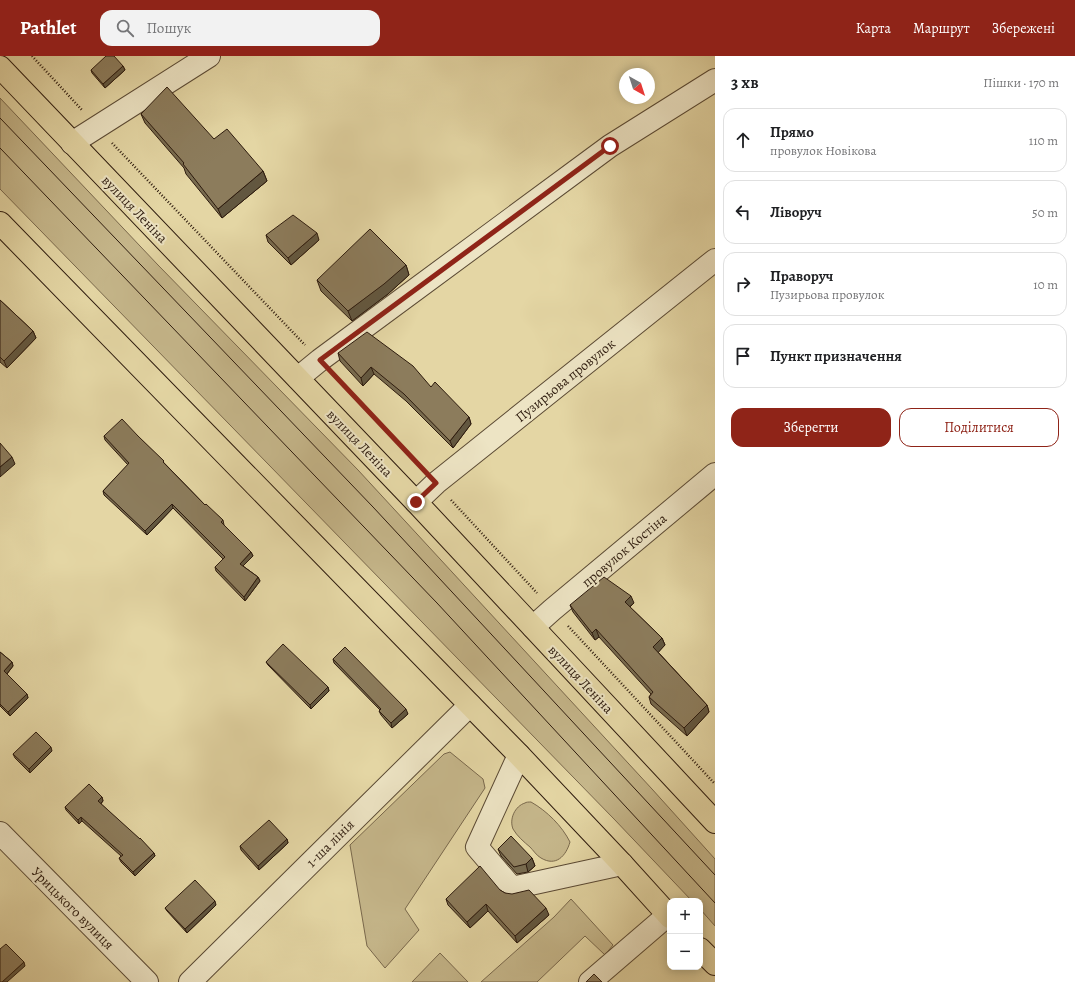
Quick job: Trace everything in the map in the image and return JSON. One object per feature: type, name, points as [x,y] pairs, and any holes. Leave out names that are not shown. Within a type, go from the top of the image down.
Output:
[{"type":"main road","name":"вулиця Леніна","points":[[0,67],[416,502],[715,822]]},
{"type":"main road","points":[[2,229],[519,755],[667,914]]},
{"type":"main road","points":[[703,951],[715,964]]},
{"type":"street","points":[[72,143],[209,56]]},
{"type":"street","points":[[298,378],[320,360],[610,146],[715,80]]},
{"type":"street","name":"Пузирьова провулок","points":[[416,502],[436,483],[715,260]]},
{"type":"street","name":"провулок Костіна","points":[[533,627],[715,474]]},
{"type":"street","name":"1-ша лінія","points":[[194,981],[470,705]]},
{"type":"street","points":[[519,755],[477,847],[512,888],[622,864]]},
{"type":"street","name":"Урицького вулиця","points":[[0,834],[147,982]]},
{"type":"street","points":[[590,982],[667,918]]},
{"type":"path","points":[[32,56],[436,483],[552,610],[715,784]]},
{"type":"shaded area","points":[[0,98],[158,265],[358,470],[715,859],[715,926],[703,912],[703,898],[689,898],[0,189]]},
{"type":"shaded area","points":[[450,752],[483,779],[485,788],[405,909],[419,930],[385,968],[367,946],[350,845],[444,754]]},
{"type":"shaded area","points":[[526,802],[531,802],[554,819],[570,842],[566,852],[556,861],[546,860],[540,857],[513,829],[512,817],[518,807]]},
{"type":"shaded area","points":[[571,899],[613,945],[605,955],[585,936],[537,982],[481,982],[554,917]]},
{"type":"shaded area","points":[[440,953],[468,982],[412,982]]},
{"type":"building","points":[[106,56],[114,56],[123,66],[103,84],[91,70]]},
{"type":"building","points":[[167,87],[214,139],[227,129],[263,171],[218,209],[183,164],[184,163],[141,114]]},
{"type":"building","points":[[293,215],[317,233],[288,258],[266,235]]},
{"type":"building","points":[[370,229],[406,265],[384,284],[348,311],[317,280]]},
{"type":"building","points":[[0,300],[33,331],[4,361],[0,357]]},
{"type":"building","points":[[367,332],[413,366],[431,387],[435,382],[469,417],[450,441],[404,394],[371,367],[361,378],[338,353]]},
{"type":"building","points":[[122,419],[205,505],[206,504],[223,520],[221,522],[251,552],[240,564],[258,577],[244,597],[215,567],[225,557],[172,504],[145,531],[103,491],[129,463],[104,436]]},
{"type":"building","points":[[0,443],[12,457],[0,467]]},
{"type":"building","points":[[604,577],[631,596],[625,602],[662,638],[653,647],[707,705],[684,728],[649,697],[653,692],[596,629],[592,633],[570,605]]},
{"type":"building","points":[[283,644],[328,687],[310,705],[266,662]]},
{"type":"building","points":[[345,647],[406,709],[391,723],[379,711],[381,709],[333,659]]},
{"type":"building","points":[[0,652],[12,662],[4,671],[27,694],[8,712],[0,704]]},
{"type":"building","points":[[36,732],[51,747],[29,769],[13,754]]},
{"type":"building","points":[[89,784],[102,797],[98,801],[140,838],[154,853],[133,872],[119,858],[123,855],[81,817],[78,820],[65,807]]},
{"type":"building","points":[[269,820],[287,839],[258,866],[240,846]]},
{"type":"building","points":[[511,836],[532,858],[526,864],[514,867],[498,849]]},
{"type":"building","points":[[480,866],[500,890],[505,893],[512,894],[529,890],[546,908],[515,936],[486,904],[467,922],[446,899]]},
{"type":"building","points":[[195,880],[215,901],[185,929],[165,908]]},
{"type":"building","points":[[6,944],[24,962],[2,982],[0,982],[0,949]]},
{"type":"building","points":[[594,974],[602,982],[586,982]]},
{"type":"tram line","points":[[0,118],[373,507],[715,875]]},
{"type":"tram line","points":[[0,148],[437,603],[715,903]]},
{"type":"route","points":[[416,502],[436,483],[320,360],[610,146]]}]
